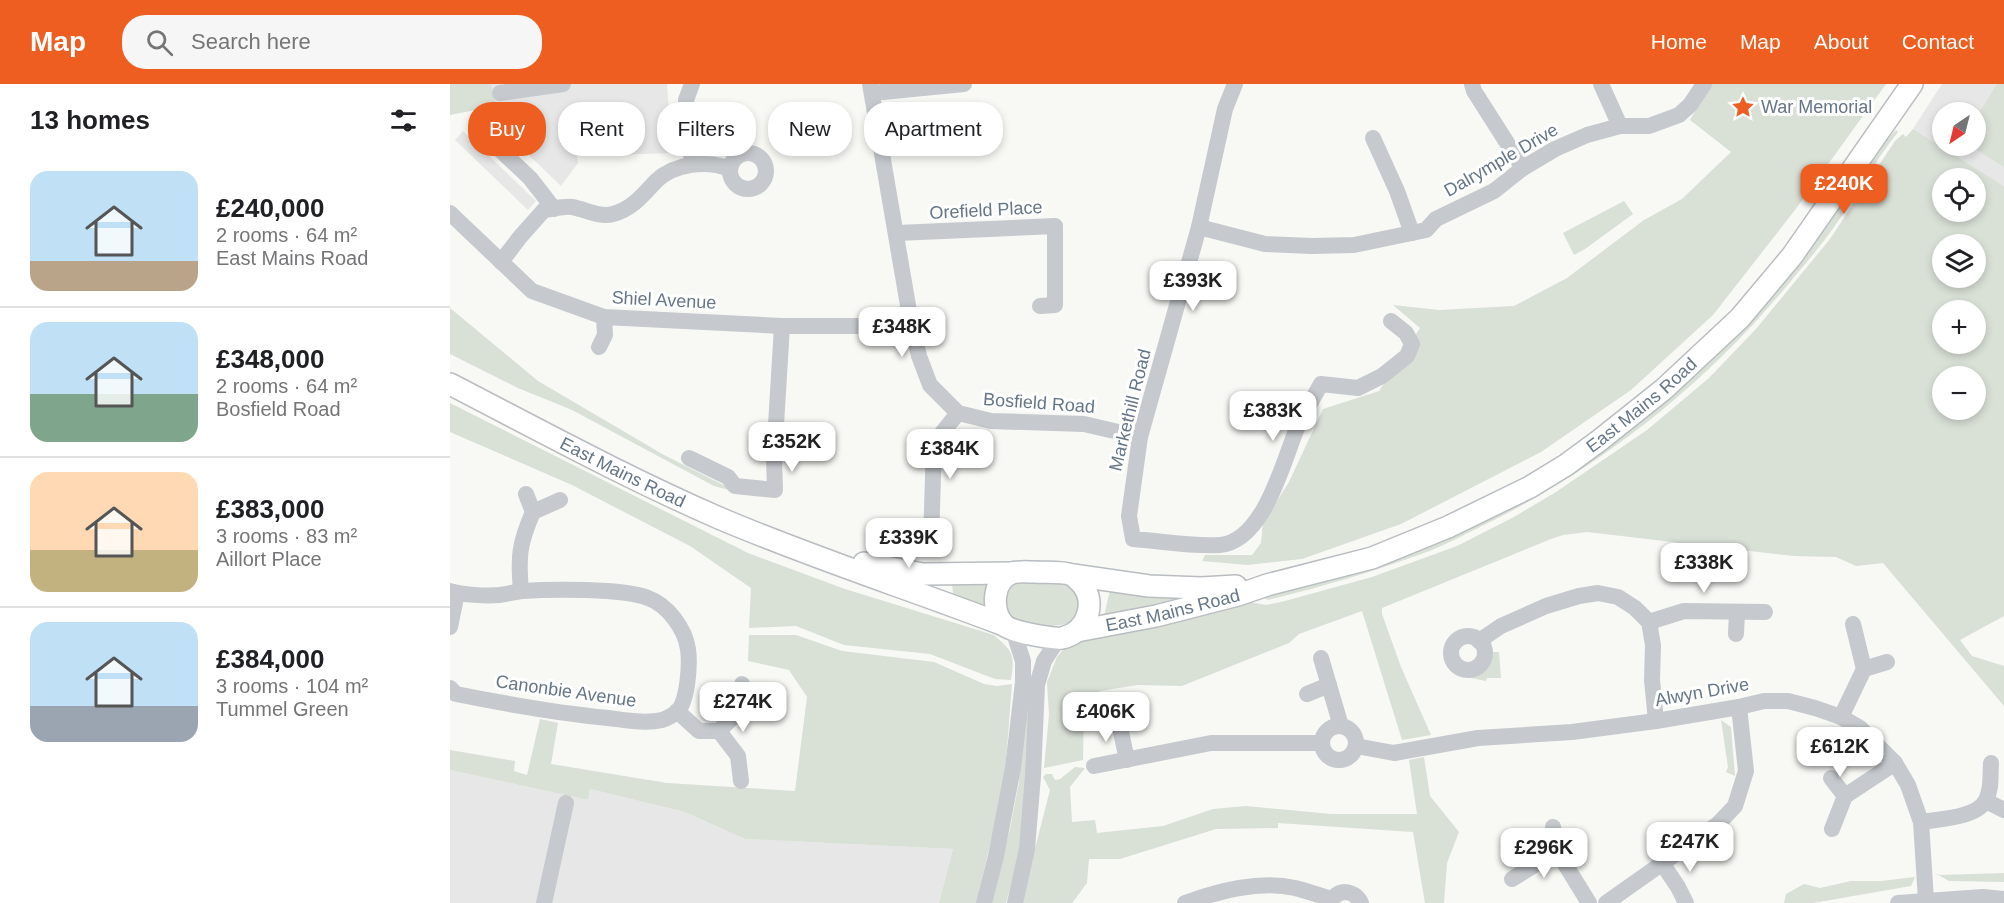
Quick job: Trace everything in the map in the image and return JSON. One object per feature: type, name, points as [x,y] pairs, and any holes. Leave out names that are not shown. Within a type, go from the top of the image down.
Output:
[{"type":"main road","name":"East Mains Road","points":[[1068,635],[1238,596],[1267,585],[1372,558],[1448,527],[1530,487],[1600,440],[1665,389],[1740,318],[1792,256],[1912,84]]},
{"type":"main road","name":"East Mains Road","points":[[450,384],[598,462],[718,517],[799,550],[1009,628]]},
{"type":"main road","name":"East Mains Road","points":[[799,550],[923,574],[1011,573]]},
{"type":"main road","points":[[1011,573],[1073,575],[1088,592],[1090,602],[1087,617],[1068,635],[1009,628],[997,612],[996,594],[1000,582],[1011,573]]},
{"type":"main road","name":"East Mains Road","points":[[1073,575],[1149,586],[1201,588],[1267,585]]},
{"type":"street","points":[[500,93],[563,84]]},
{"type":"street","points":[[692,84],[686,100],[692,164]]},
{"type":"street","points":[[871,88],[964,84]]},
{"type":"street","name":"Markethill Road","points":[[1235,84],[1225,109],[1199,227],[1140,437],[1129,516],[1133,538],[1221,545],[1235,541],[1248,531],[1259,518],[1298,426],[1321,384],[1358,388],[1382,376],[1407,356],[1412,344],[1406,333],[1391,321]]},
{"type":"street","points":[[1472,84],[1523,168]]},
{"type":"street","points":[[1601,84],[1620,126]]},
{"type":"street","name":"Dalrymple Drive","points":[[1199,227],[1265,244],[1312,246],[1354,245],[1426,230],[1436,219],[1494,191],[1523,168],[1555,149],[1620,126],[1649,126],[1679,114],[1690,105],[1704,84]]},
{"type":"street","name":"Bosfield Road","points":[[871,88],[910,317],[919,356],[930,385],[958,413],[991,421],[1084,424],[1140,437]]},
{"type":"street","points":[[1373,138],[1397,191],[1412,233]]},
{"type":"street","points":[[507,156],[530,178],[554,209]]},
{"type":"street","points":[[501,262],[544,210],[571,207],[593,214],[612,215],[639,201],[658,180],[672,170],[692,164],[717,164],[730,169]]},
{"type":"street","name":"Shiel Avenue","points":[[450,213],[532,291],[604,316],[782,326],[884,326],[910,317]]},
{"type":"street","name":"Orefield Place","points":[[897,233],[1055,226],[1055,305],[1040,306]]},
{"type":"street","points":[[599,347],[605,335],[604,316]]},
{"type":"street","points":[[688,458],[728,477],[735,486],[775,490],[774,458],[782,326]]},
{"type":"street","points":[[931,543],[934,443],[958,413]]},
{"type":"street","points":[[526,494],[533,512]]},
{"type":"street","points":[[521,591],[518,561],[522,538],[533,512],[560,500]]},
{"type":"street","points":[[450,627],[454,592],[498,595],[521,591],[554,590],[632,594],[658,603],[681,628],[688,649],[685,698],[677,711],[699,731],[719,731],[736,714],[742,684]]},
{"type":"street","points":[[1479,641],[1501,626],[1537,609],[1579,596],[1598,593],[1618,597],[1635,608],[1649,622],[1653,645],[1652,680],[1656,721]]},
{"type":"street","points":[[1649,622],[1684,611],[1765,612]]},
{"type":"street","points":[[1736,634],[1737,612]]},
{"type":"street","points":[[1841,717],[1864,669],[1853,624]]},
{"type":"street","points":[[984,903],[996,856],[1012,768],[1023,682],[1023,661],[1009,628]]},
{"type":"street","points":[[1015,903],[1028,849],[1034,776],[1037,685],[1044,661],[1068,635]]},
{"type":"street","points":[[1321,658],[1341,726]]},
{"type":"street","points":[[1864,669],[1887,663]]},
{"type":"street","points":[[1307,694],[1329,685]]},
{"type":"street","name":"Canonbie Avenue","points":[[450,688],[456,694],[558,713],[636,722],[663,720],[677,711]]},
{"type":"street","name":"Alwyn Drive","points":[[1356,746],[1394,753],[1478,738],[1572,732],[1656,721],[1764,701],[1788,701],[1841,717],[1860,728],[1895,763],[1908,784],[1921,822],[1926,900]]},
{"type":"street","points":[[1606,903],[1718,824],[1735,806],[1746,771],[1739,707]]},
{"type":"street","points":[[1118,718],[1127,760]]},
{"type":"street","points":[[1341,726],[1353,733],[1356,746],[1353,753],[1338,760],[1330,757],[1324,751],[1322,743],[1328,730],[1341,726]]},
{"type":"street","points":[[719,731],[738,756],[741,781]]},
{"type":"street","points":[[1095,766],[1211,743],[1322,743]]},
{"type":"street","points":[[1832,830],[1845,796],[1895,763]]},
{"type":"street","points":[[1921,822],[1966,815],[1977,810],[1986,801],[1990,789],[1991,763]]},
{"type":"street","points":[[1832,778],[1845,796]]},
{"type":"street","points":[[1986,801],[2004,810]]},
{"type":"street","points":[[544,903],[566,803]]},
{"type":"street","points":[[1553,827],[1557,850],[1589,903]]},
{"type":"street","points":[[1512,879],[1557,850]]},
{"type":"street","points":[[1662,863],[1686,903]]},
{"type":"street","points":[[1185,903],[1227,891],[1273,886],[1294,888],[1330,901],[1344,891],[1352,892],[1361,903]]},
{"type":"street","points":[[1898,903],[1983,897],[2004,898]]},
{"type":"shaded area","points":[[450,84],[667,84],[668,102],[657,102],[657,153],[645,154],[645,102],[558,102],[558,156],[577,156],[578,163],[561,186],[530,156],[546,156],[546,102],[472,102]]},
{"type":"shaded area","points":[[450,84],[491,84],[495,102],[468,102],[468,111],[450,115]]},
{"type":"shaded area","points":[[1710,84],[1886,84],[1795,210],[1713,315],[1631,390],[1541,452],[1401,524],[1302,559],[1248,565],[1202,561],[1205,555],[1252,555],[1261,543],[1263,523],[1289,482],[1323,409],[1379,391],[1420,328],[1393,305],[1439,310],[1514,306],[1567,278],[1644,220],[1682,199],[1731,152],[1690,120]]},
{"type":"shaded area","points":[[1942,84],[2004,84],[2004,186],[1986,175],[1986,168],[1975,168],[1956,156],[1986,156],[1986,102],[1932,102],[1932,141],[1913,129]]},
{"type":"shaded area","points":[[1997,84],[2004,84],[2004,167],[1986,156],[1986,102]]},
{"type":"shaded area","points":[[1913,129],[1932,141],[1932,156],[1956,156],[1975,168],[1932,168],[1932,222],[1986,222],[1986,175],[2004,186],[2004,616],[1960,640],[1972,656],[2004,666],[2004,706],[1883,563],[1856,566],[1836,557],[1794,556],[1587,532],[1551,539],[1382,608],[1382,614],[1401,667],[1431,735],[1402,740],[1362,611],[1299,634],[1289,643],[1182,686],[1138,685],[1100,691],[1084,706],[1083,760],[1044,768],[1049,715],[1047,682],[1057,657],[1067,645],[1249,602],[1266,605],[1285,601],[1372,577],[1457,546],[1514,517],[1556,492],[1647,430],[1709,378],[1756,329],[1830,239],[1895,141],[1903,134],[1906,137]]},
{"type":"shaded area","points":[[1896,130],[1898,132],[1832,230],[1762,314],[1691,386],[1612,449],[1527,503],[1446,544],[1366,573],[1308,590],[1268,600],[1260,596],[1330,579],[1620,438]]},
{"type":"shaded area","points":[[463,131],[468,136],[468,152],[455,140]]},
{"type":"shaded area","points":[[472,156],[489,156],[536,201],[528,210]]},
{"type":"shaded area","points":[[1624,201],[1633,214],[1574,255],[1563,233]]},
{"type":"shaded area","points":[[450,308],[538,381],[664,455],[739,493],[714,486],[572,410],[518,388],[450,354]]},
{"type":"shaded area","points":[[450,403],[748,553],[845,589],[994,635],[1011,654],[1013,664],[1011,680],[995,679],[930,654],[844,645],[796,626],[749,628],[751,588],[690,546],[572,485],[450,432]]},
{"type":"shaded area","points":[[993,578],[990,610],[953,595],[952,580]]},
{"type":"shaded area","points":[[1018,581],[1064,581],[1074,586],[1083,607],[1072,623],[1044,627],[1017,621],[1003,608],[1006,592]]},
{"type":"shaded area","points":[[1111,586],[1186,597],[1104,616]]},
{"type":"shaded area","points":[[749,635],[796,635],[842,651],[934,662],[984,684],[997,686],[1012,684],[1004,787],[976,903],[939,903],[953,849],[745,839],[685,812],[590,789],[588,800],[450,770],[450,750],[515,761],[514,771],[527,775],[540,719],[558,723],[551,764],[667,783],[795,791],[807,697],[789,670],[748,661]]},
{"type":"shaded area","points":[[1493,652],[1499,652],[1501,678],[1487,678],[1486,681],[1466,677],[1484,670]]},
{"type":"shaded area","points":[[1026,680],[1032,681],[1021,848],[1006,903],[990,903],[1010,829],[1019,782]]},
{"type":"shaded area","points":[[1721,720],[1731,727],[1735,776],[1726,772],[1728,767]]},
{"type":"shaded area","points":[[1424,757],[1430,796],[1459,832],[1447,863],[1444,903],[1425,903],[1413,832],[1278,823],[1278,828],[1216,829],[1120,859],[1089,859],[1087,883],[1072,903],[1021,903],[1050,790],[1043,777],[1046,774],[1052,774],[1055,780],[1060,779],[1075,767],[1085,768],[1070,787],[1072,822],[1095,820],[1097,833],[1163,826],[1213,809],[1246,806],[1331,814],[1417,814],[1409,760]]},
{"type":"shaded area","points":[[450,770],[588,800],[590,789],[685,812],[745,839],[953,849],[939,903],[450,903]]},
{"type":"shaded area","points":[[1935,873],[1940,875],[2004,873],[2004,882],[1949,881]]},
{"type":"shaded area","points":[[1915,877],[1911,886],[1813,903],[1784,903],[1786,894],[1804,884],[1820,888],[1851,881],[1881,881]]},
{"type":"place","name":"War Memorial","points":[[1743,107]]}]
